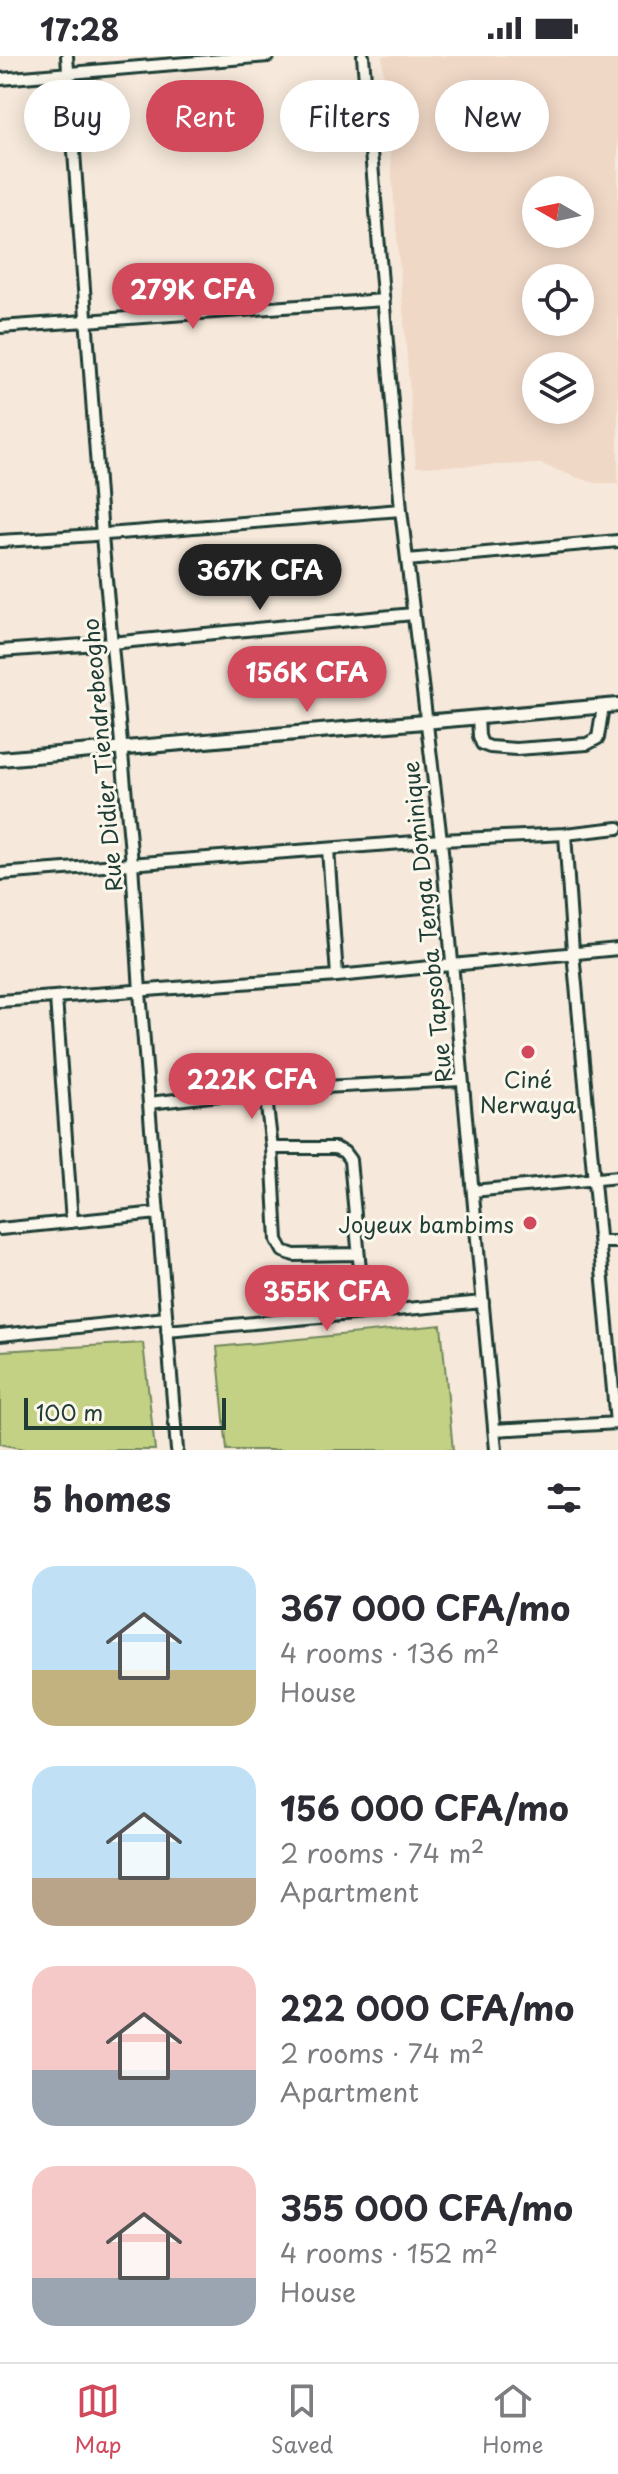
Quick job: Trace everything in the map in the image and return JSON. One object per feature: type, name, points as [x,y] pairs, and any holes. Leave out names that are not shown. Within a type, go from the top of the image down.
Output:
[{"type":"street","name":"Rue Didier Tiendrebeogho","points":[[67,56],[102,536],[132,863],[177,1450]]},
{"type":"street","points":[[0,79],[268,56]]},
{"type":"street","name":"Rue Tapsoba Tenga Dominique","points":[[363,56],[401,510],[441,840],[496,1450]]},
{"type":"street","points":[[0,327],[384,300]]},
{"type":"street","points":[[0,541],[102,536],[401,510]]},
{"type":"street","points":[[407,560],[618,541]]},
{"type":"street","points":[[0,651],[413,614]]},
{"type":"street","points":[[0,759],[618,705]]},
{"type":"street","points":[[478,717],[482,744],[490,747],[516,749],[587,744],[598,738],[603,706]]},
{"type":"street","points":[[0,874],[618,828]]},
{"type":"street","points":[[494,1430],[617,1423],[573,952],[565,834]]},
{"type":"street","points":[[328,849],[337,976]]},
{"type":"street","points":[[0,1001],[337,976],[618,949]]},
{"type":"street","points":[[56,998],[72,1222]]},
{"type":"street","points":[[149,1103],[265,1090],[461,1080]]},
{"type":"street","points":[[265,1090],[277,1240],[283,1251],[294,1255],[358,1254]]},
{"type":"street","points":[[272,1148],[335,1148],[344,1152],[350,1160],[364,1313]]},
{"type":"street","points":[[473,1191],[618,1177]]},
{"type":"street","points":[[0,1229],[158,1213]]},
{"type":"street","points":[[601,1242],[618,1242]]},
{"type":"street","points":[[167,1331],[483,1302]]},
{"type":"street","points":[[0,1335],[166,1318]]},
{"type":"shaded area","points":[[382,56],[618,56],[618,483],[596,483],[541,464],[416,467],[390,152],[419,152],[419,80],[384,80]]},
{"type":"green space","points":[[441,1325],[453,1450],[227,1450],[217,1347]]},
{"type":"green space","points":[[143,1343],[155,1450],[29,1450],[0,1444],[0,1351]]},
{"type":"place","name":"Ciné Nerwaya","points":[[528,1052]]},
{"type":"place","name":"Joyeux bambims","points":[[530,1223]]}]
